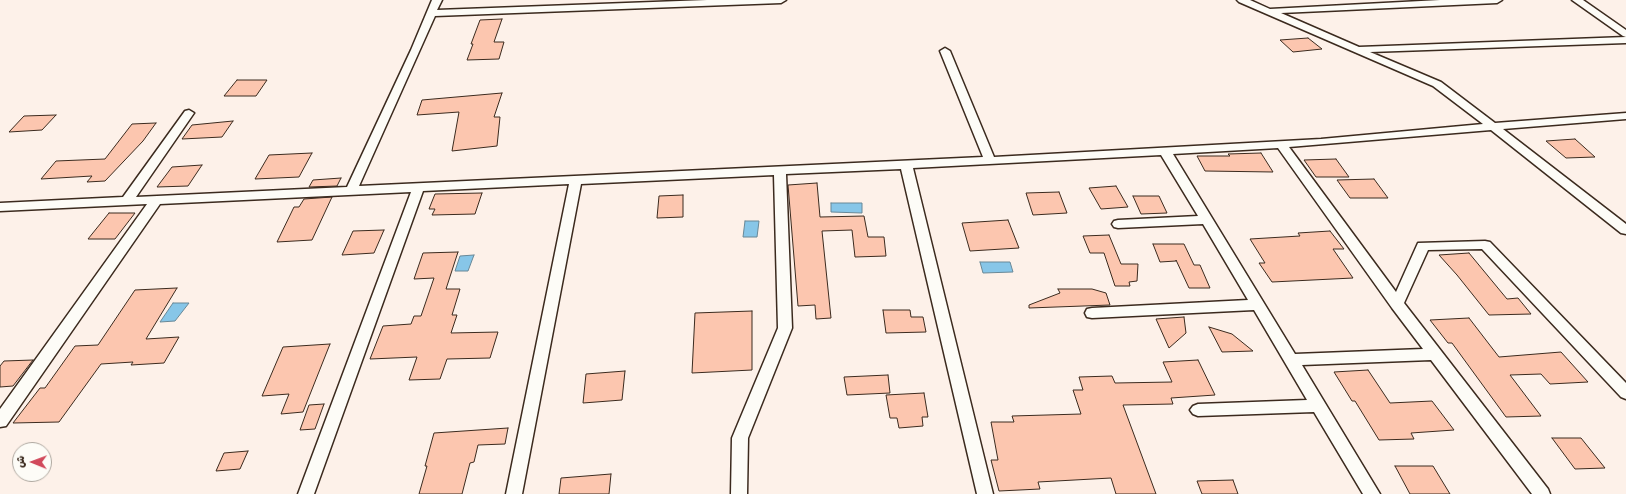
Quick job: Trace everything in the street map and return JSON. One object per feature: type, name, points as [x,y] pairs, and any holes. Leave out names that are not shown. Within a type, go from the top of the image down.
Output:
[{"type":"street","points":[[351,191],[437,0]]},
{"type":"street","points":[[432,13],[537,5],[781,0]]},
{"type":"street","points":[[1242,0],[1436,84],[1494,127],[1626,230]]},
{"type":"street","points":[[1268,11],[1497,0]]},
{"type":"street","points":[[1577,0],[1626,34]]},
{"type":"street","points":[[1358,49],[1626,40]]},
{"type":"street","points":[[944,51],[990,161]]},
{"type":"street","points":[[126,202],[189,113]]},
{"type":"street","points":[[0,207],[990,161],[1321,142],[1549,121],[1626,116]]},
{"type":"street","points":[[1281,144],[1397,304],[1542,494]]},
{"type":"street","points":[[1165,151],[1372,494]]},
{"type":"street","points":[[906,165],[985,494]]},
{"type":"street","points":[[739,494],[740,438],[785,328],[780,171]]},
{"type":"street","points":[[514,494],[576,180]]},
{"type":"street","points":[[306,494],[418,188]]},
{"type":"street","points":[[0,421],[156,200]]},
{"type":"street","points":[[1118,224],[1207,220]]},
{"type":"street","points":[[1397,304],[1424,246],[1485,245],[1626,394]]},
{"type":"street","points":[[1092,313],[1258,305]]},
{"type":"street","points":[[1291,360],[1435,354]]},
{"type":"street","points":[[1198,410],[1319,406]]},
{"type":"water","points":[[831,203],[862,203],[862,213],[831,212]]},
{"type":"water","points":[[745,221],[759,221],[757,237],[743,237]]},
{"type":"water","points":[[474,255],[468,271],[455,271],[460,256]]},
{"type":"water","points":[[980,262],[1010,262],[1013,272],[983,273]]},
{"type":"water","points":[[173,303],[189,303],[175,321],[160,322]]},
{"type":"building","points":[[502,19],[494,42],[504,42],[499,59],[467,60],[480,20]]},
{"type":"building","points":[[1308,38],[1322,49],[1293,52],[1280,40]]},
{"type":"building","points":[[237,80],[267,80],[256,96],[224,96]]},
{"type":"building","points":[[502,93],[494,117],[500,117],[497,146],[452,151],[459,112],[417,115],[422,100]]},
{"type":"building","points":[[56,115],[42,130],[9,132],[24,116]]},
{"type":"building","points":[[233,121],[222,137],[182,139],[192,125]]},
{"type":"building","points":[[156,123],[143,141],[105,181],[87,182],[92,176],[41,179],[56,161],[105,159],[132,124]]},
{"type":"building","points":[[1575,139],[1595,157],[1566,158],[1546,141]]},
{"type":"building","points":[[312,153],[299,177],[255,179],[269,155]]},
{"type":"building","points":[[1261,153],[1273,172],[1205,171],[1197,156],[1230,156],[1228,154]]},
{"type":"building","points":[[1336,159],[1349,177],[1316,177],[1304,160]]},
{"type":"building","points":[[202,165],[188,186],[157,187],[172,167]]},
{"type":"building","points":[[341,178],[337,186],[309,187],[313,180]]},
{"type":"building","points":[[1374,179],[1388,198],[1350,198],[1337,180]]},
{"type":"building","points":[[817,183],[820,217],[864,216],[868,237],[884,237],[886,256],[855,257],[852,230],[822,231],[831,318],[816,319],[815,305],[798,306],[788,185]]},
{"type":"building","points":[[1116,186],[1128,207],[1101,209],[1089,188]]},
{"type":"building","points":[[1059,192],[1067,213],[1033,215],[1026,193]]},
{"type":"building","points":[[482,193],[475,214],[432,215],[435,209],[429,209],[435,194]]},
{"type":"building","points":[[683,195],[683,217],[657,218],[659,196]]},
{"type":"building","points":[[1133,196],[1159,196],[1167,213],[1141,214]]},
{"type":"building","points":[[332,197],[312,240],[277,242],[294,207],[299,207],[304,199]]},
{"type":"building","points":[[109,213],[135,213],[115,239],[88,239]]},
{"type":"building","points":[[1008,220],[1019,248],[970,251],[962,223]]},
{"type":"building","points":[[384,230],[374,253],[342,255],[353,231]]},
{"type":"building","points":[[1330,231],[1344,249],[1333,249],[1353,278],[1272,282],[1259,263],[1265,263],[1250,239],[1300,236],[1298,233]]},
{"type":"building","points":[[1109,235],[1121,264],[1138,264],[1137,281],[1129,282],[1130,286],[1115,286],[1104,253],[1090,253],[1083,236]]},
{"type":"building","points":[[1153,244],[1184,244],[1194,265],[1200,265],[1210,288],[1189,288],[1176,260],[1160,262]]},
{"type":"building","points":[[458,252],[446,289],[460,289],[452,315],[457,315],[451,333],[498,332],[490,358],[447,359],[440,379],[409,380],[417,357],[370,359],[383,326],[411,324],[414,316],[421,316],[434,278],[414,279],[423,253]]},
{"type":"building","points":[[1469,253],[1507,299],[1518,298],[1531,314],[1489,315],[1439,255]]},
{"type":"building","points":[[177,288],[146,339],[179,337],[164,363],[131,365],[133,362],[101,364],[59,422],[13,423],[40,388],[45,388],[75,346],[98,345],[135,290]]},
{"type":"building","points":[[1058,289],[1092,289],[1106,293],[1110,305],[1029,308],[1029,305],[1060,293]]},
{"type":"building","points":[[883,310],[910,310],[911,317],[923,317],[926,332],[886,333]]},
{"type":"building","points":[[752,311],[752,370],[692,373],[695,313]]},
{"type":"building","points":[[1184,317],[1186,333],[1169,348],[1156,319]]},
{"type":"building","points":[[1469,318],[1499,357],[1561,352],[1588,382],[1550,384],[1541,374],[1510,375],[1541,416],[1506,417],[1452,343],[1448,343],[1430,320]]},
{"type":"building","points":[[1209,327],[1232,334],[1253,351],[1222,352]]},
{"type":"building","points":[[330,344],[303,412],[281,414],[289,394],[262,396],[283,347]]},
{"type":"building","points":[[33,360],[13,386],[0,387],[0,366],[4,361]]},
{"type":"building","points":[[1198,360],[1215,395],[1171,398],[1173,404],[1123,405],[1156,494],[1116,494],[1111,478],[1038,482],[1040,489],[999,491],[991,460],[998,460],[991,422],[1014,422],[1012,416],[1081,414],[1073,390],[1083,390],[1079,377],[1112,376],[1115,383],[1172,382],[1163,362]]},
{"type":"building","points":[[1368,370],[1390,403],[1432,401],[1454,430],[1411,433],[1414,439],[1379,440],[1355,401],[1352,401],[1334,372]]},
{"type":"building","points":[[625,371],[622,400],[583,403],[586,374]]},
{"type":"building","points":[[888,375],[890,393],[847,395],[844,377]]},
{"type":"building","points":[[924,393],[928,417],[922,417],[923,426],[899,428],[897,418],[890,418],[886,395]]},
{"type":"building","points":[[324,404],[315,429],[300,430],[309,405]]},
{"type":"building","points":[[508,428],[505,444],[478,445],[474,462],[470,463],[462,494],[419,494],[434,433]]},
{"type":"building","points":[[1552,438],[1581,438],[1605,468],[1575,469]]},
{"type":"building","points":[[248,451],[240,469],[216,471],[224,453]]},
{"type":"building","points":[[1395,466],[1433,466],[1450,494],[1410,494]]},
{"type":"building","points":[[611,474],[609,494],[559,494],[561,478]]},
{"type":"building","points":[[1233,480],[1238,494],[1202,494],[1197,481]]}]
